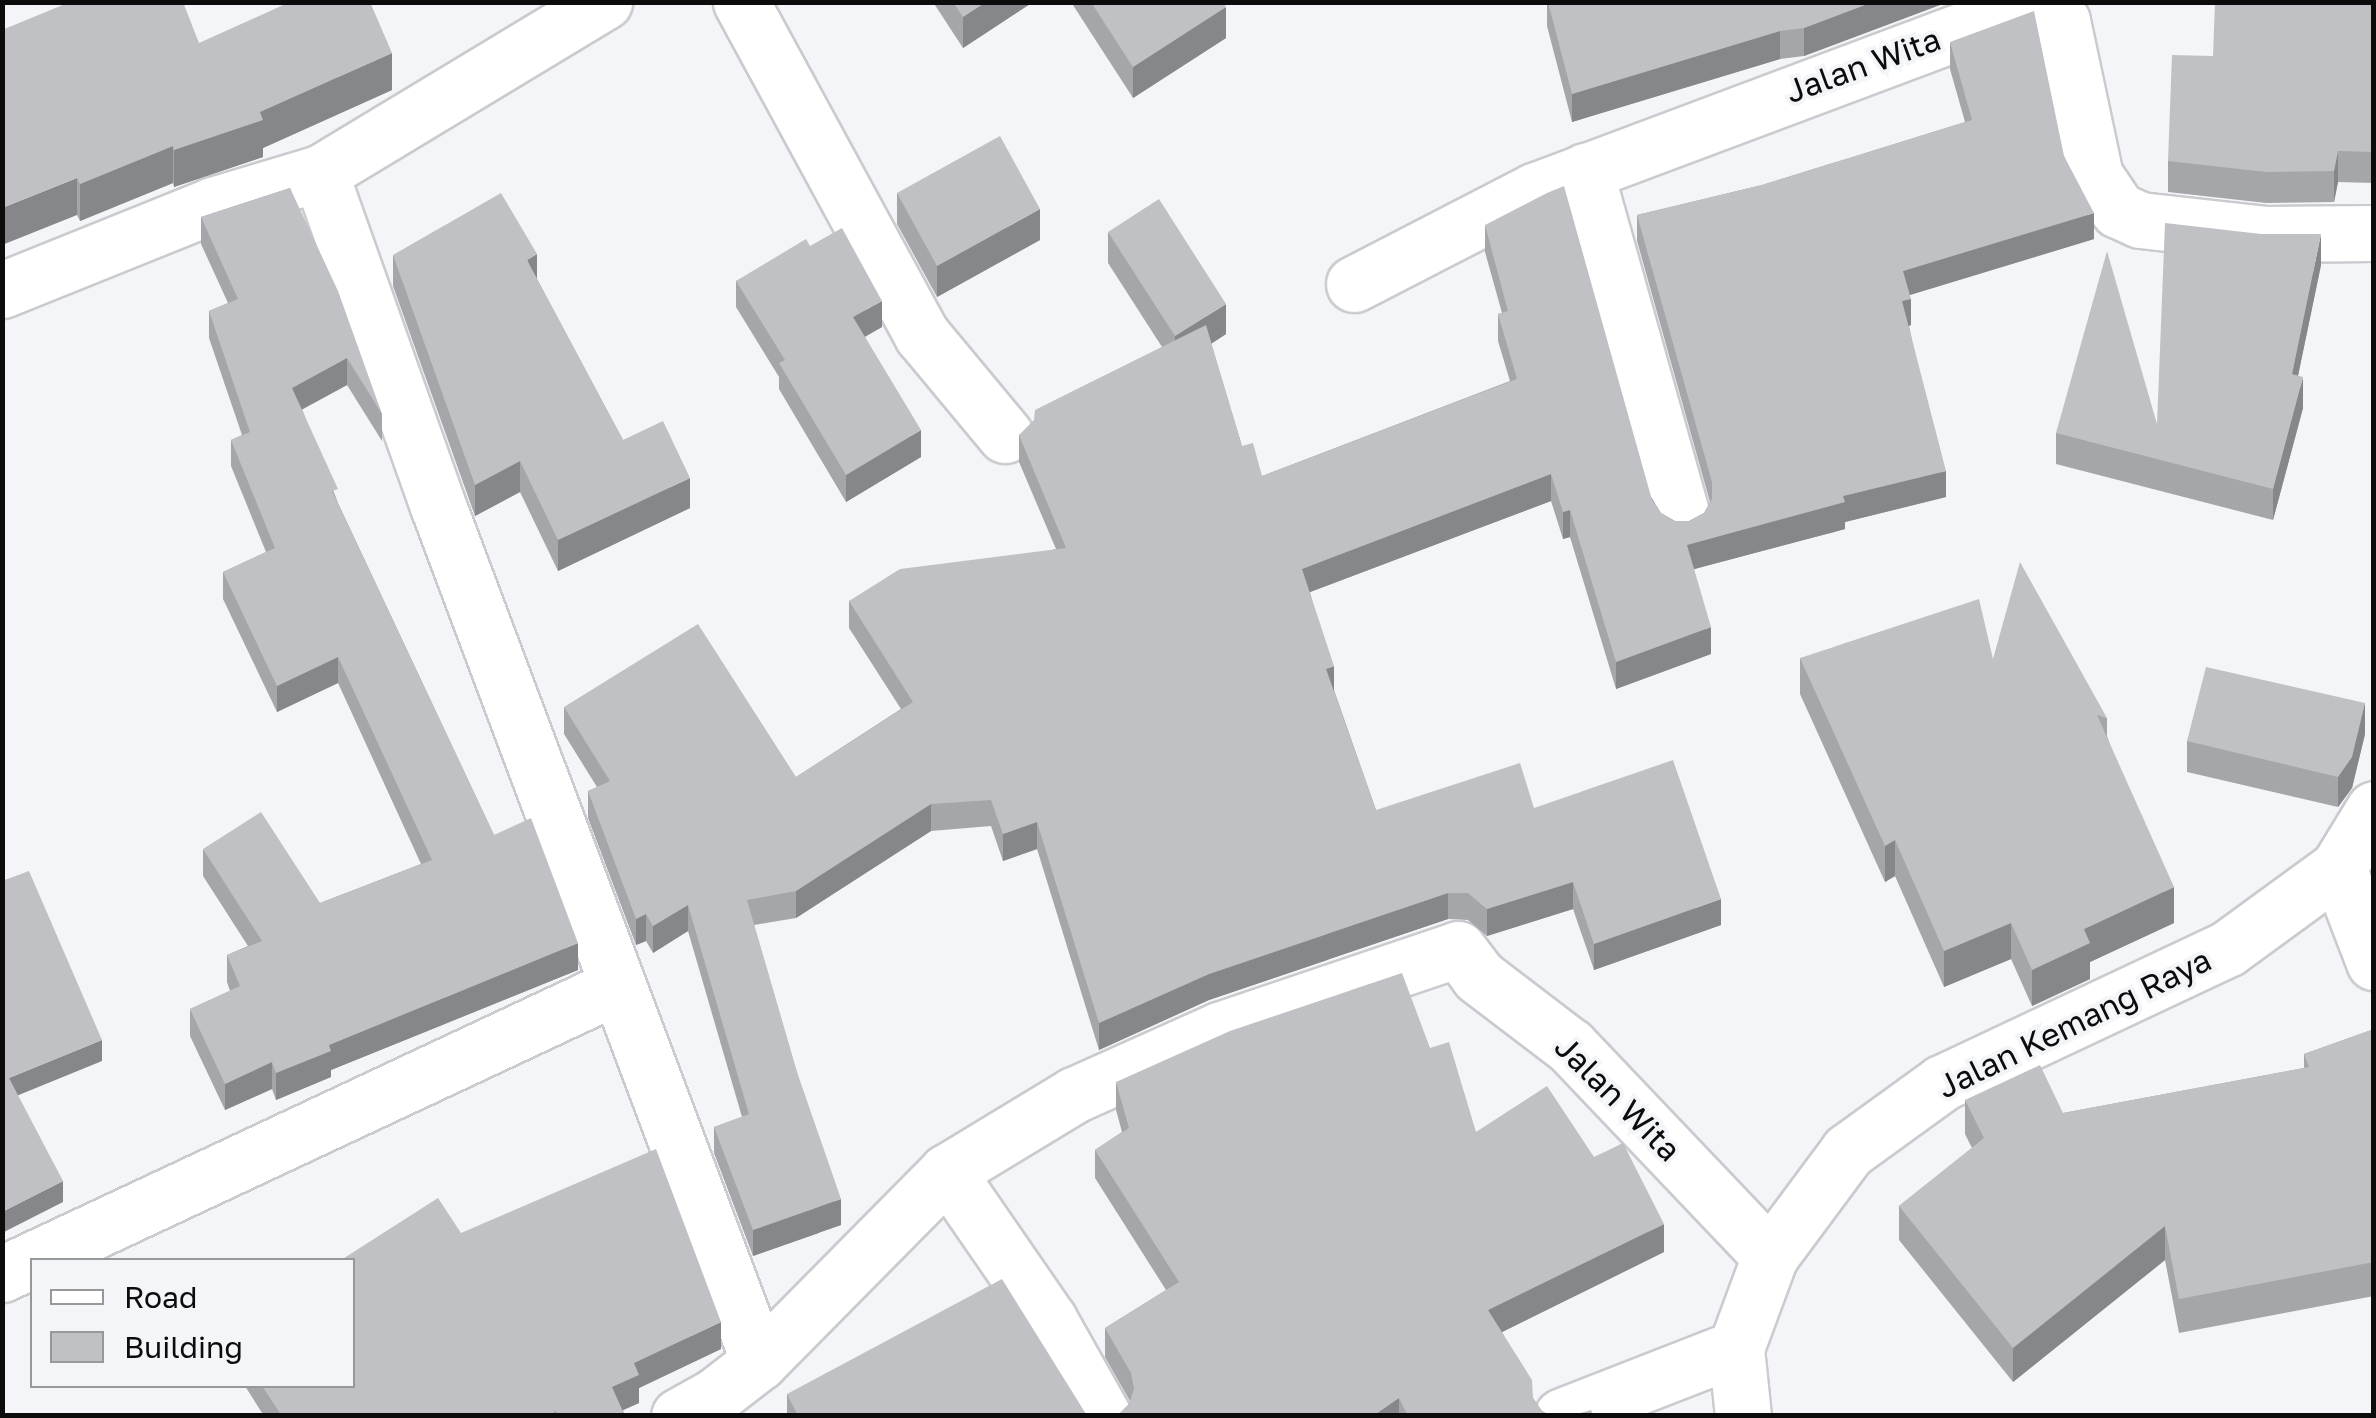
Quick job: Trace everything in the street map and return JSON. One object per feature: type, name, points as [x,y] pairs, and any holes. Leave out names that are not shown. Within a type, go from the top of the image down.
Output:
[{"type":"street","points":[[741,2],[922,334],[1006,435]]},
{"type":"street","points":[[2,290],[213,205],[320,173],[599,4]]},
{"type":"street","name":"Jalan Wita","points":[[1354,284],[1534,191],[2033,4],[2046,7],[2062,21],[2095,176],[2118,210],[2140,220],[2264,234],[2374,233]]},
{"type":"street","points":[[1585,171],[1682,516]]},
{"type":"street","points":[[320,173],[758,1362]]},
{"type":"street","name":"Jalan Kemang Raya","points":[[1742,1416],[1736,1348],[1770,1256],[1848,1151],[1942,1084],[2354,892],[2374,809]]},
{"type":"street","points":[[2354,892],[2374,962]]},
{"type":"street","name":"Jalan Wita","points":[[947,1172],[1074,1095],[1219,1030],[1458,949],[1478,976],[1570,1046],[1770,1256]]},
{"type":"street","points":[[36,1258],[617,986]]},
{"type":"street","points":[[678,1416],[715,1396],[758,1362],[947,1172],[1049,1320],[1103,1416]]},
{"type":"street","points":[[2,1274],[30,1261]]},
{"type":"street","points":[[1562,1416],[1736,1348]]},
{"type":"building","points":[[70,2],[183,2],[199,43],[290,2],[370,2],[392,53],[260,112],[263,120],[174,150],[173,146],[80,184],[77,178],[2,208],[2,30]]},
{"type":"building","points":[[953,2],[986,2],[963,17]]},
{"type":"building","points":[[1091,2],[1223,2],[1226,7],[1133,67]]},
{"type":"building","points":[[1548,2],[1873,2],[1804,28],[1780,31],[1572,94]]},
{"type":"building","points":[[2215,2],[2374,2],[2374,152],[2338,151],[2334,171],[2266,172],[2168,161],[2172,55],[2213,56]]},
{"type":"building","points":[[2034,11],[2064,156],[2094,213],[1903,271],[1911,299],[1902,301],[1946,471],[1843,496],[1845,502],[1687,545],[1711,627],[1616,662],[1570,510],[1563,512],[1551,474],[1302,569],[1334,666],[1326,669],[1376,810],[1520,763],[1534,808],[1673,760],[1721,899],[1594,944],[1573,882],[1487,909],[1468,893],[1448,893],[1209,974],[1099,1023],[1037,822],[1003,834],[991,800],[931,804],[796,891],[747,900],[797,1072],[841,1199],[753,1230],[714,1127],[749,1114],[688,905],[653,926],[646,914],[636,919],[588,791],[610,781],[564,707],[698,624],[796,777],[913,702],[849,601],[900,569],[1066,548],[1019,435],[1034,420],[1035,410],[1206,325],[1242,446],[1253,443],[1262,476],[1517,379],[1498,314],[1508,311],[1485,225],[1564,186],[1652,500],[1661,513],[1675,521],[1689,521],[1704,513],[1712,499],[1712,482],[1637,215],[1762,185],[1972,120],[1950,42]]},
{"type":"building","points":[[1000,136],[1040,209],[937,266],[897,193]]},
{"type":"building","points":[[290,188],[338,291],[382,414],[347,358],[292,388],[338,489],[332,491],[494,835],[531,818],[578,943],[329,1045],[331,1051],[276,1073],[272,1062],[225,1084],[190,1009],[240,986],[227,955],[262,941],[203,849],[261,812],[320,903],[432,860],[338,657],[277,686],[223,572],[275,548],[231,440],[250,432],[209,311],[238,299],[201,217]]},
{"type":"building","points":[[501,193],[537,254],[527,260],[623,440],[663,421],[690,478],[558,540],[520,461],[475,485],[393,255]]},
{"type":"building","points":[[1159,199],[1226,304],[1175,336],[1108,232]]},
{"type":"building","points":[[2165,223],[2261,234],[2321,234],[2292,374],[2303,377],[2273,489],[2056,433],[2107,251],[2157,424]]},
{"type":"building","points":[[842,228],[882,301],[853,317],[921,430],[846,475],[779,363],[785,360],[736,281],[806,239],[810,246]]},
{"type":"building","points":[[2020,562],[2107,718],[2097,715],[2174,887],[2084,929],[2090,943],[2032,970],[2011,923],[1944,951],[1895,840],[1885,846],[1800,658],[1979,599],[1993,659]]},
{"type":"building","points":[[2206,667],[2365,703],[2352,757],[2338,777],[2187,741]]},
{"type":"building","points":[[29,871],[102,1040],[9,1078],[63,1181],[2,1212],[2,881]]},
{"type":"building","points":[[1402,973],[1430,1048],[1449,1042],[1476,1132],[1547,1086],[1594,1157],[1623,1143],[1664,1224],[1488,1310],[1532,1380],[1533,1398],[1551,1416],[1408,1416],[1399,1398],[1373,1416],[1115,1416],[1129,1404],[1134,1389],[1131,1373],[1105,1328],[1179,1282],[1095,1150],[1129,1128],[1116,1082],[1230,1031]]},
{"type":"building","points":[[2374,1029],[2374,1262],[2179,1299],[2165,1226],[2013,1348],[1899,1206],[1984,1138],[1965,1100],[2040,1065],[2063,1113],[2309,1067],[2304,1054]]},
{"type":"building","points":[[656,1149],[721,1322],[634,1363],[639,1375],[612,1387],[625,1416],[558,1416],[556,1411],[547,1416],[282,1416],[263,1388],[355,1388],[355,1258],[344,1258],[438,1198],[461,1233]]},
{"type":"building","points":[[1002,1279],[1086,1414],[1092,1416],[798,1416],[787,1394]]},
{"type":"building","points":[[1591,1410],[1594,1416],[1570,1416]]}]
